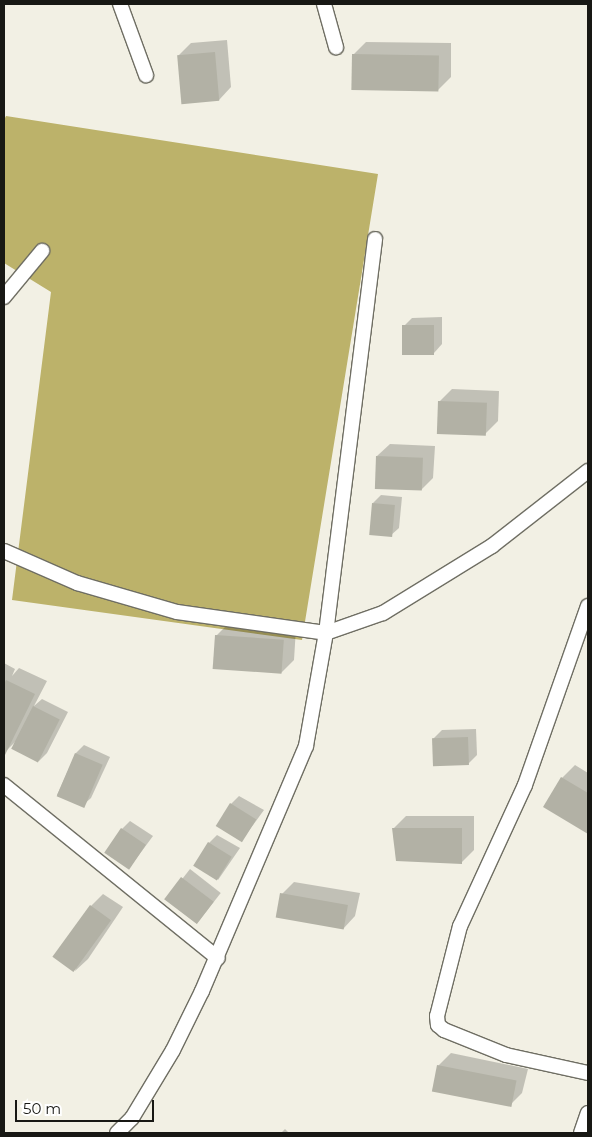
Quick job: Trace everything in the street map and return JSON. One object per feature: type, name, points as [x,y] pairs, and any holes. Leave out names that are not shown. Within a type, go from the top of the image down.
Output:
[{"type":"street","points":[[120,4],[146,75]]},
{"type":"street","points":[[324,4],[336,47]]},
{"type":"street","points":[[117,1133],[132,1118],[173,1050],[218,958],[306,746],[326,633],[375,239]]},
{"type":"street","points":[[4,297],[42,251]]},
{"type":"street","points":[[4,551],[77,583],[177,612],[326,633],[391,608],[492,546],[588,471]]},
{"type":"street","points":[[588,606],[525,785],[460,926],[437,1016],[438,1025],[444,1030],[506,1055],[588,1073]]},
{"type":"street","points":[[4,785],[218,958]]},
{"type":"street","points":[[581,1133],[588,1113]]},
{"type":"shaded area","points":[[6,116],[378,174],[302,640],[12,600],[51,292],[4,263],[4,120]]},
{"type":"building","points":[[215,52],[219,101],[181,104],[177,55]]},
{"type":"building","points":[[352,54],[439,56],[438,92],[351,90]]},
{"type":"building","points":[[402,325],[434,325],[434,355],[402,355]]},
{"type":"building","points":[[438,401],[487,403],[486,436],[437,434]]},
{"type":"building","points":[[376,456],[423,458],[422,491],[375,489]]},
{"type":"building","points":[[372,503],[395,505],[392,537],[369,535]]},
{"type":"building","points":[[215,635],[284,640],[281,674],[213,669]]},
{"type":"building","points":[[6,680],[35,694],[4,757],[4,684]]},
{"type":"building","points":[[33,706],[60,720],[38,762],[11,749]]},
{"type":"building","points":[[468,737],[469,765],[433,766],[432,738]]},
{"type":"building","points":[[75,753],[103,765],[84,808],[57,796]]},
{"type":"building","points":[[561,777],[588,793],[588,834],[543,807]]},
{"type":"building","points":[[230,803],[256,819],[242,842],[216,826]]},
{"type":"building","points":[[121,828],[146,845],[129,870],[104,853]]},
{"type":"building","points":[[392,828],[462,828],[462,864],[396,861]]},
{"type":"building","points":[[208,842],[232,857],[217,881],[193,866]]},
{"type":"building","points":[[181,877],[214,902],[197,924],[164,899]]},
{"type":"building","points":[[280,893],[348,905],[344,930],[276,918]]},
{"type":"building","points":[[90,905],[111,920],[73,972],[52,957]]},
{"type":"building","points":[[437,1065],[517,1080],[511,1107],[432,1092]]}]
